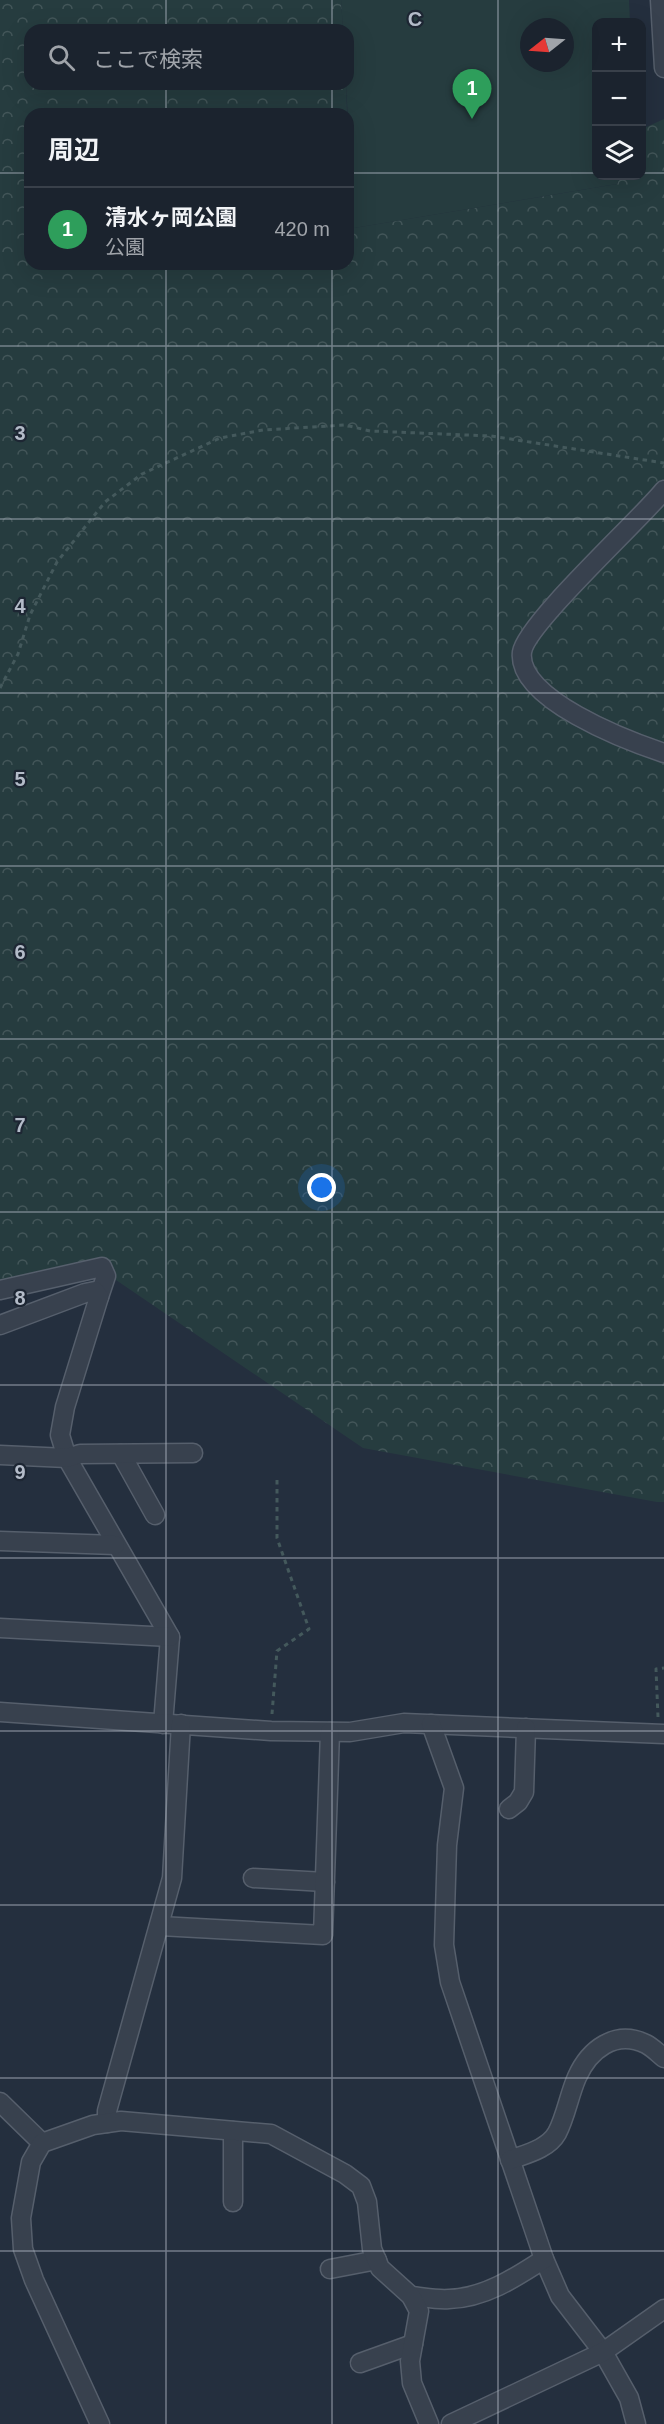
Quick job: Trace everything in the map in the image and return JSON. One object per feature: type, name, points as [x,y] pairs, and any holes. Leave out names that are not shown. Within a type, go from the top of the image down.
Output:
[{"type":"street","points":[[660,0],[664,68]]},
{"type":"street","points":[[664,490],[546,615],[522,652],[526,673],[538,689],[562,707],[633,742],[664,753]]},
{"type":"street","points":[[0,1290],[102,1267],[106,1275],[65,1407],[60,1435],[67,1458],[170,1637],[172,1878],[110,2100],[107,2123]]},
{"type":"street","points":[[2,1329],[85,1293],[95,1292],[99,1297]]},
{"type":"street","points":[[0,1455],[67,1458],[80,1454],[192,1453]]},
{"type":"street","points":[[122,1454],[155,1515]]},
{"type":"street","points":[[0,1541],[115,1545]]},
{"type":"street","points":[[0,1628],[170,1637]]},
{"type":"street","points":[[0,1712],[271,1731],[350,1732],[404,1724],[431,1724],[662,1734]]},
{"type":"street","points":[[431,1724],[454,1788],[447,1845],[444,1945],[450,1982],[544,2259],[560,2296],[603,2352],[629,2398],[636,2424]]},
{"type":"street","points":[[509,1809],[518,1802],[524,1792],[526,1728]]},
{"type":"street","points":[[160,1926],[323,1935],[330,1732]]},
{"type":"street","points":[[253,1878],[325,1882]]},
{"type":"street","points":[[510,2160],[546,2145],[556,2134],[577,2076],[588,2058],[604,2043],[626,2038],[646,2044],[664,2058]]},
{"type":"street","points":[[0,2102],[42,2143]]},
{"type":"street","points":[[100,2424],[34,2280],[23,2249],[21,2218],[31,2162],[42,2143],[93,2125],[121,2121],[271,2134],[345,2174],[361,2186],[367,2202],[372,2249],[376,2260],[380,2268],[411,2296],[419,2312],[410,2361],[412,2383],[429,2424]]},
{"type":"street","points":[[233,2131],[233,2202]]},
{"type":"street","points":[[411,2296],[449,2299],[476,2295],[507,2283],[544,2259]]},
{"type":"street","points":[[330,2269],[376,2260]]},
{"type":"street","points":[[451,2424],[603,2352],[664,2309]]},
{"type":"street","points":[[360,2363],[413,2344]]},
{"type":"path","points":[[0,688],[18,654],[30,615],[57,562],[105,502],[142,474],[220,438],[263,430],[345,425],[370,431],[491,436],[664,463]]},
{"type":"path","points":[[271,1731],[277,1651],[309,1629],[278,1538],[277,1478]]},
{"type":"path","points":[[662,1734],[656,1669],[664,1668]]},
{"type":"green space","points":[[0,0],[341,0],[343,24],[24,24],[24,90],[346,90],[347,108],[24,108],[24,270],[354,270],[354,228],[617,184],[618,180],[646,180],[646,127],[664,119],[664,1502],[363,1448],[91,1263],[0,1299]]},
{"type":"green space","points":[[341,0],[629,0],[630,18],[592,18],[592,180],[618,180],[617,184],[354,228],[354,108],[347,108],[346,90],[354,90],[354,24],[343,24]]},
{"type":"place","name":"清水ヶ岡公園","points":[[472,119]]}]
